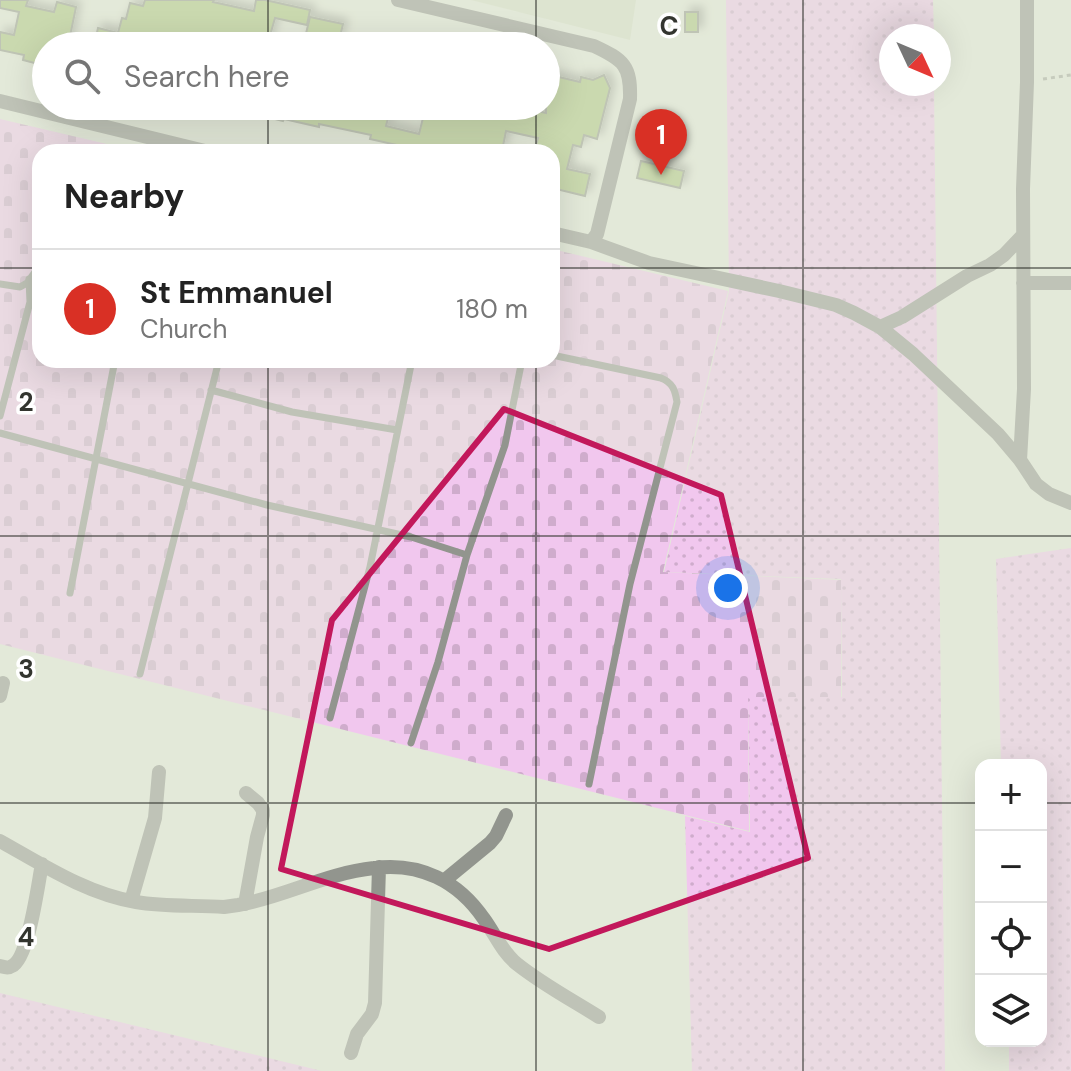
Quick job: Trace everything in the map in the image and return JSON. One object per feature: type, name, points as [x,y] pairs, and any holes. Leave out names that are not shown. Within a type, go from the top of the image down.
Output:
[{"type":"street","points":[[398,0],[534,32]]},
{"type":"street","points":[[1020,460],[1024,389],[1027,0]]},
{"type":"street","points":[[560,38],[594,46],[619,60],[627,69],[630,79],[630,99],[597,234],[591,242]]},
{"type":"street","points":[[0,101],[32,109]]},
{"type":"street","points":[[78,120],[176,144]]},
{"type":"street","points":[[560,235],[591,242],[649,263],[836,305],[880,327],[998,434],[1036,484],[1049,494],[1071,503]]},
{"type":"street","points":[[880,327],[990,265],[1023,235]]},
{"type":"street","points":[[1023,283],[1071,283]]},
{"type":"street","points":[[131,901],[155,818],[159,772]]},
{"type":"street","points":[[245,904],[263,815],[258,803],[246,793]]},
{"type":"street","points":[[445,880],[490,843],[506,815]]},
{"type":"street","points":[[0,841],[63,876],[131,901],[224,907],[245,904],[336,874],[379,867],[425,872],[453,886],[481,915],[516,963],[599,1017]]},
{"type":"street","points":[[0,966],[13,966],[25,944],[42,864]]},
{"type":"street","points":[[351,1053],[357,1034],[372,1014],[375,1003],[379,867]]},
{"type":"lane","points":[[0,284],[20,287],[32,275]]},
{"type":"lane","points":[[0,416],[30,302],[29,279]]},
{"type":"lane","points":[[560,357],[661,378],[670,383],[677,402],[630,584],[589,784]]},
{"type":"lane","points":[[70,593],[113,368]]},
{"type":"lane","points":[[140,674],[217,368]]},
{"type":"lane","points":[[330,718],[370,567],[410,368]]},
{"type":"lane","points":[[411,743],[438,662],[467,555],[505,445],[520,368]]},
{"type":"lane","points":[[211,390],[292,412],[397,430]]},
{"type":"lane","points":[[0,433],[267,505],[411,537],[467,555]]},
{"type":"path","points":[[1027,82],[1071,75]]},
{"type":"highlighted area","points":[[504,409],[721,495],[808,858],[549,949],[281,869],[332,620]]},
{"type":"shaded area","points":[[471,0],[636,0],[630,40]]},
{"type":"green space","points":[[726,0],[933,0],[934,24],[879,24],[879,96],[934,96],[945,1071],[692,1071],[685,816],[750,832],[748,697],[842,697],[841,579],[664,572],[729,291]]},
{"type":"green space","points":[[0,119],[107,144],[32,144],[32,368],[560,368],[560,251],[728,291],[663,572],[841,580],[841,697],[748,697],[749,831],[0,644]]},
{"type":"green space","points":[[1071,548],[1071,1071],[1009,1071],[1009,1047],[1047,1047],[1047,759],[1001,759],[996,559]]},
{"type":"green space","points":[[0,993],[322,1071],[0,1071]]},
{"type":"building","points":[[0,0],[28,0],[26,6],[54,12],[57,2],[76,7],[71,32],[32,32],[32,62],[23,60],[24,55],[0,50],[0,32],[14,35],[19,12],[0,8]]},
{"type":"building","points":[[145,0],[214,0],[254,11],[256,0],[265,0],[310,10],[307,25],[275,18],[271,32],[118,32],[130,3],[143,6]]},
{"type":"building","points":[[685,12],[698,12],[698,32],[685,32]]},
{"type":"building","points":[[310,17],[343,24],[341,32],[306,32]]},
{"type":"building","points":[[604,75],[610,88],[597,139],[584,135],[581,147],[573,145],[567,169],[590,174],[585,196],[560,190],[560,144],[536,144],[538,138],[506,131],[503,144],[392,144],[370,139],[371,135],[288,120],[388,120],[386,126],[419,134],[422,120],[560,120],[560,77],[580,82],[581,77],[593,80]]},
{"type":"building","points":[[641,161],[684,171],[680,188],[637,178]]},
{"type":"place","name":"St Emmanuel","points":[[661,175]]}]
